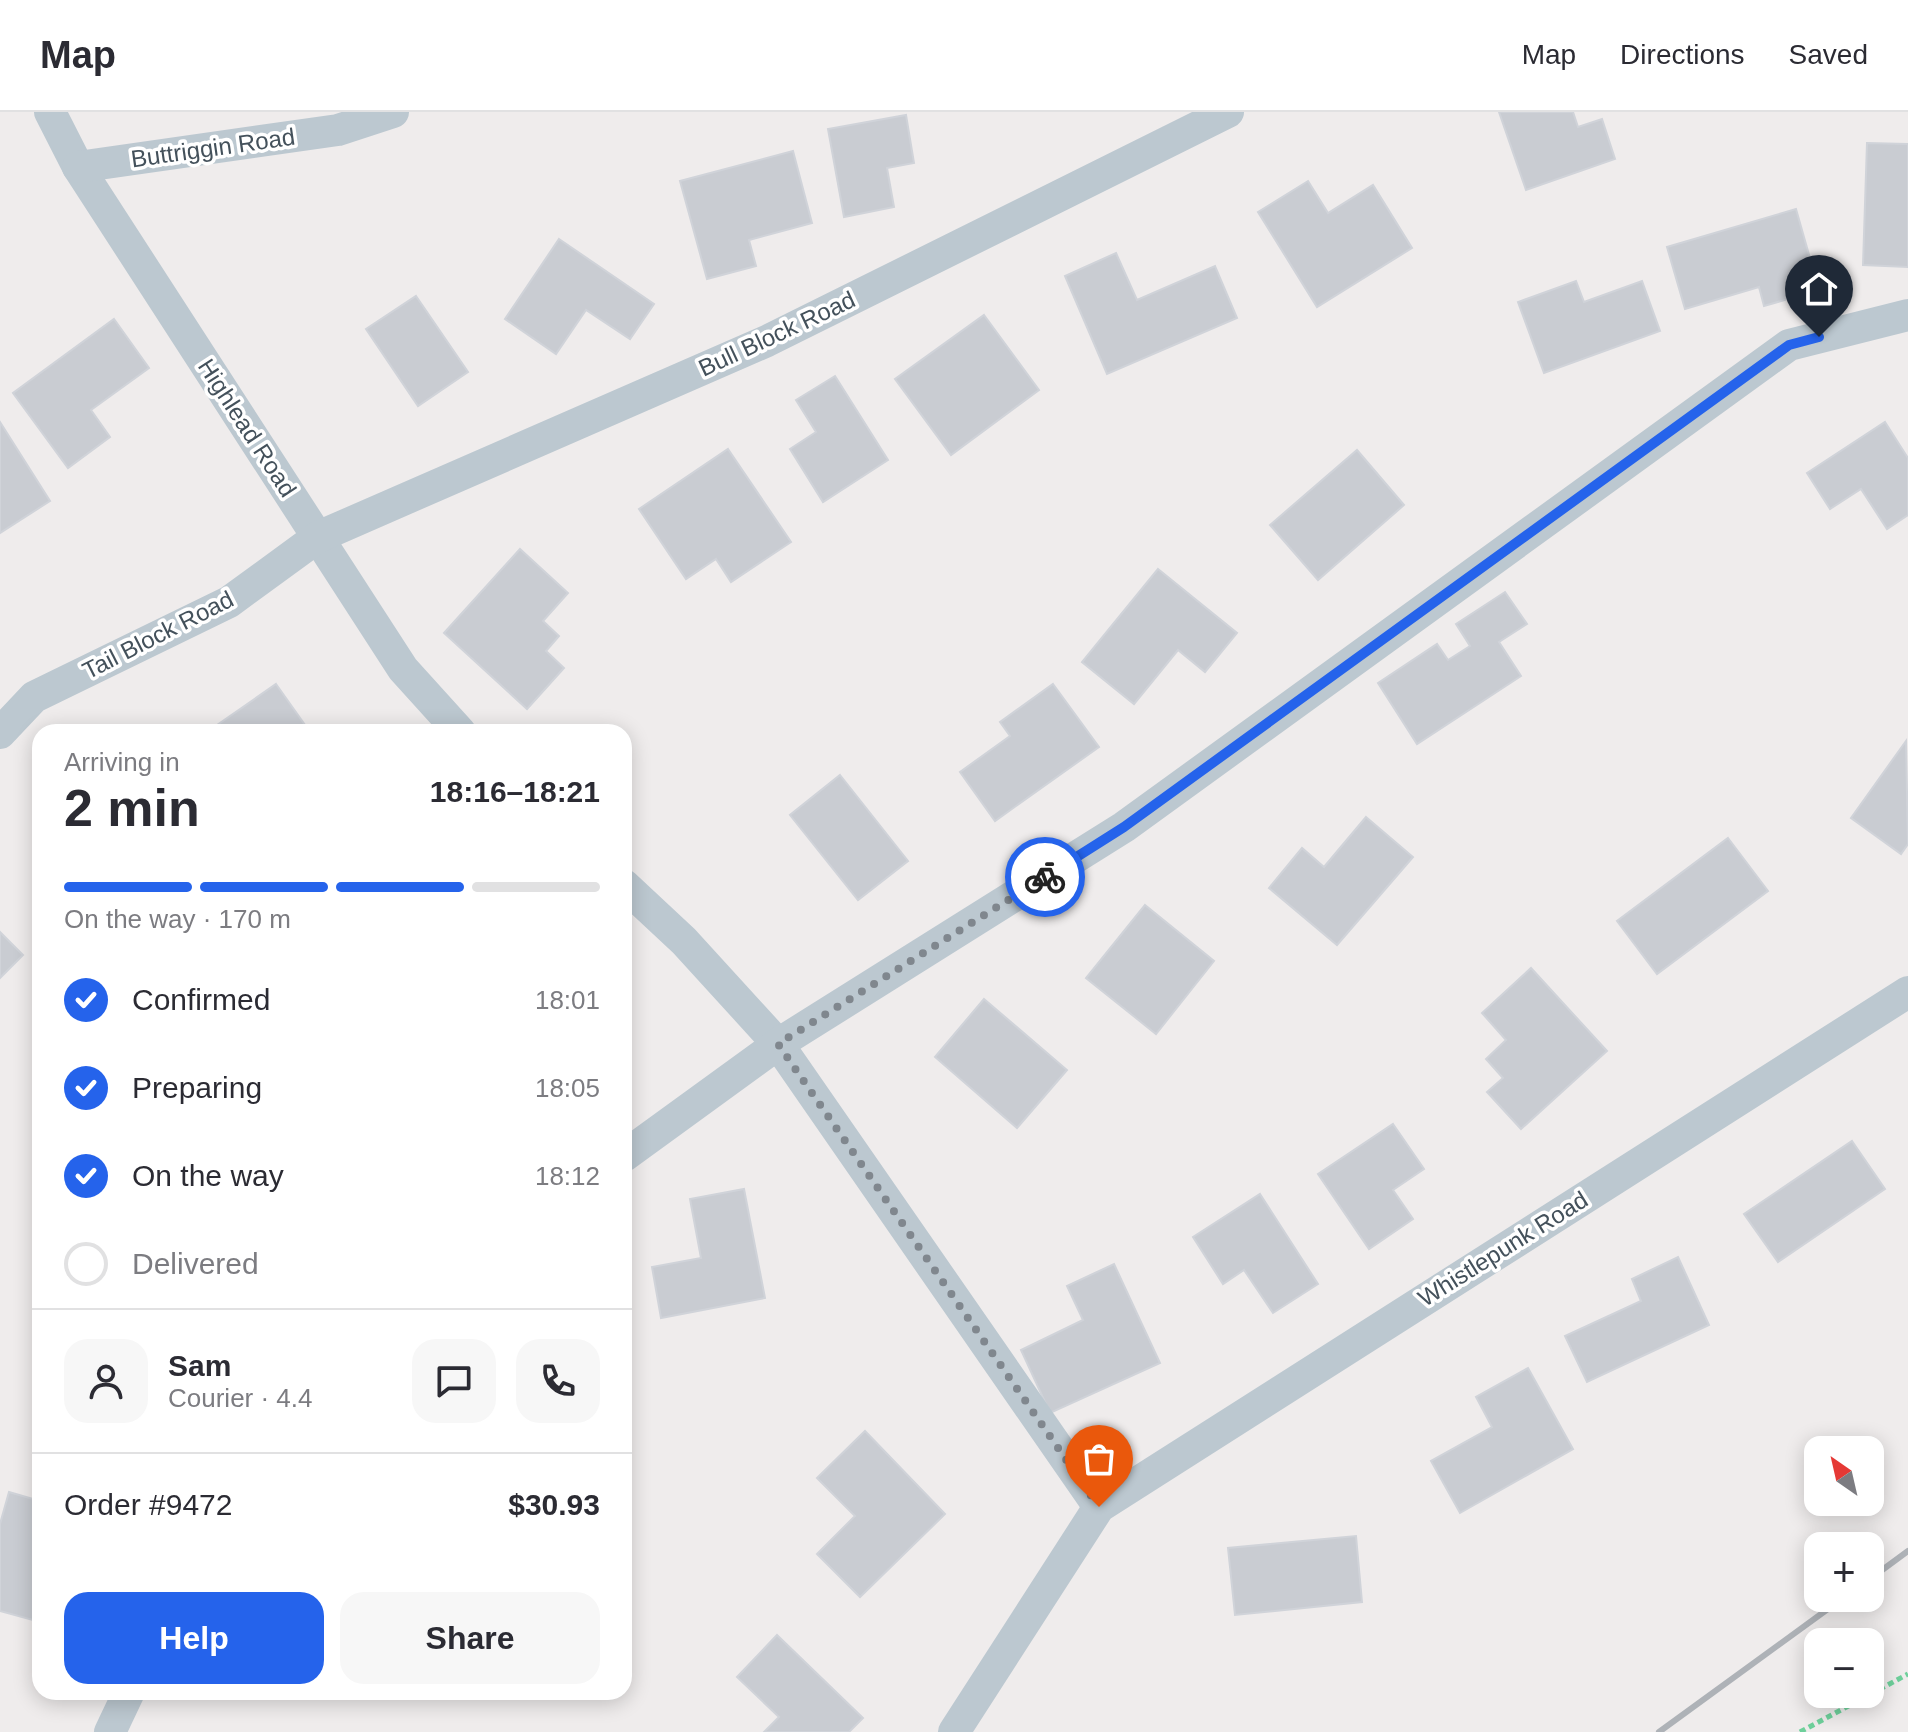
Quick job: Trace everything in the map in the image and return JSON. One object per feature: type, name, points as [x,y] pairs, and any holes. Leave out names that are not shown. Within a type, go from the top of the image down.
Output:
[{"type":"street","name":"Highlead Road","points":[[50,112],[78,167],[403,669],[453,724]]},
{"type":"street","name":"Buttriggin Road","points":[[78,167],[338,130],[393,112]]},
{"type":"street","name":"Bull Block Road","points":[[318,537],[767,341],[1228,112]]},
{"type":"street","points":[[632,1150],[778,1044],[1124,827],[1789,345],[1908,315]]},
{"type":"street","name":"Tail Block Road","points":[[0,733],[34,697],[229,602],[318,537]]},
{"type":"street","points":[[632,892],[684,941],[778,1044],[1099,1507],[954,1732]]},
{"type":"street","name":"Whistlepunk Road","points":[[1099,1507],[1908,992]]},
{"type":"street","points":[[110,1732],[125,1700]]},
{"type":"path","points":[[1800,1732],[1908,1674]]},
{"type":"building","points":[[1499,112],[1573,112],[1578,127],[1602,119],[1615,159],[1526,190]]},
{"type":"building","points":[[906,115],[914,163],[887,168],[894,207],[844,217],[828,129]]},
{"type":"building","points":[[1867,143],[1908,144],[1908,267],[1863,265]]},
{"type":"building","points":[[793,151],[812,223],[749,240],[756,266],[707,279],[680,181]]},
{"type":"building","points":[[1308,181],[1328,213],[1373,185],[1412,248],[1317,307],[1258,212]]},
{"type":"building","points":[[1796,209],[1819,290],[1764,306],[1759,287],[1685,309],[1667,247]]},
{"type":"building","points":[[559,239],[654,304],[630,339],[586,310],[556,354],[505,319]]},
{"type":"building","points":[[1116,253],[1137,300],[1215,266],[1237,318],[1107,374],[1065,276]]},
{"type":"building","points":[[1576,281],[1584,302],[1642,281],[1660,331],[1544,373],[1518,302]]},
{"type":"building","points":[[416,296],[468,372],[418,406],[366,329]]},
{"type":"building","points":[[984,315],[1039,390],[951,455],[895,379]]},
{"type":"building","points":[[114,319],[149,368],[91,410],[110,437],[68,468],[13,393]]},
{"type":"building","points":[[835,376],[888,460],[823,502],[790,449],[816,432],[796,400]]},
{"type":"building","points":[[0,422],[50,501],[0,533]]},
{"type":"building","points":[[1885,422],[1908,458],[1908,515],[1887,529],[1861,489],[1830,509],[1807,473]]},
{"type":"building","points":[[728,449],[791,542],[731,582],[716,559],[686,579],[639,509]]},
{"type":"building","points":[[1357,450],[1404,505],[1318,580],[1270,525]]},
{"type":"building","points":[[520,549],[568,593],[543,621],[559,636],[546,651],[564,668],[527,709],[444,633]]},
{"type":"building","points":[[1158,569],[1237,633],[1205,672],[1178,650],[1134,704],[1082,662]]},
{"type":"building","points":[[1505,592],[1527,624],[1499,642],[1521,676],[1417,744],[1378,683],[1437,644],[1448,660],[1470,646],[1456,624]]},
{"type":"building","points":[[276,684],[304,724],[218,724]]},
{"type":"building","points":[[1053,684],[1099,747],[995,821],[960,772],[1010,736],[1000,722]]},
{"type":"building","points":[[1906,741],[1908,844],[1901,854],[1851,818]]},
{"type":"building","points":[[840,775],[908,861],[858,900],[790,815]]},
{"type":"building","points":[[1366,817],[1413,857],[1337,945],[1269,888],[1302,848],[1324,867]]},
{"type":"building","points":[[1728,838],[1768,891],[1657,974],[1617,921]]},
{"type":"building","points":[[1145,905],[1214,961],[1156,1034],[1086,978]]},
{"type":"building","points":[[0,932],[23,955],[0,978]]},
{"type":"building","points":[[1531,968],[1607,1051],[1521,1129],[1487,1092],[1503,1078],[1486,1059],[1506,1040],[1482,1013]]},
{"type":"building","points":[[984,999],[1067,1070],[1017,1128],[935,1057]]},
{"type":"building","points":[[1393,1124],[1424,1169],[1393,1190],[1413,1219],[1369,1249],[1318,1174]]},
{"type":"building","points":[[1852,1141],[1885,1189],[1778,1262],[1744,1214]]},
{"type":"building","points":[[744,1189],[765,1298],[661,1318],[652,1267],[701,1258],[690,1199]]},
{"type":"building","points":[[1260,1194],[1318,1284],[1273,1313],[1244,1270],[1223,1284],[1193,1237]]},
{"type":"building","points":[[1678,1257],[1709,1325],[1587,1382],[1565,1336],[1641,1301],[1632,1279]]},
{"type":"building","points":[[1114,1264],[1160,1363],[1050,1413],[1021,1350],[1083,1320],[1067,1286]]},
{"type":"building","points":[[1528,1368],[1573,1449],[1460,1513],[1431,1461],[1492,1427],[1476,1397]]},
{"type":"building","points":[[865,1431],[945,1514],[860,1597],[817,1554],[855,1516],[817,1478]]},
{"type":"building","points":[[9,1492],[32,1499],[32,1620],[0,1611],[0,1524]]},
{"type":"building","points":[[1356,1536],[1362,1602],[1235,1615],[1228,1548]]},
{"type":"building","points":[[777,1635],[863,1718],[849,1732],[764,1732],[779,1717],[737,1677]]},
{"type":"railway","points":[[1884,1569],[1908,1551]]},
{"type":"railway","points":[[1659,1732],[1824,1612]]},
{"type":"way so far","points":[[1045,877],[778,1044],[1099,1507]]},
{"type":"route","points":[[1045,877],[1124,827],[1789,345],[1819,337]]}]
